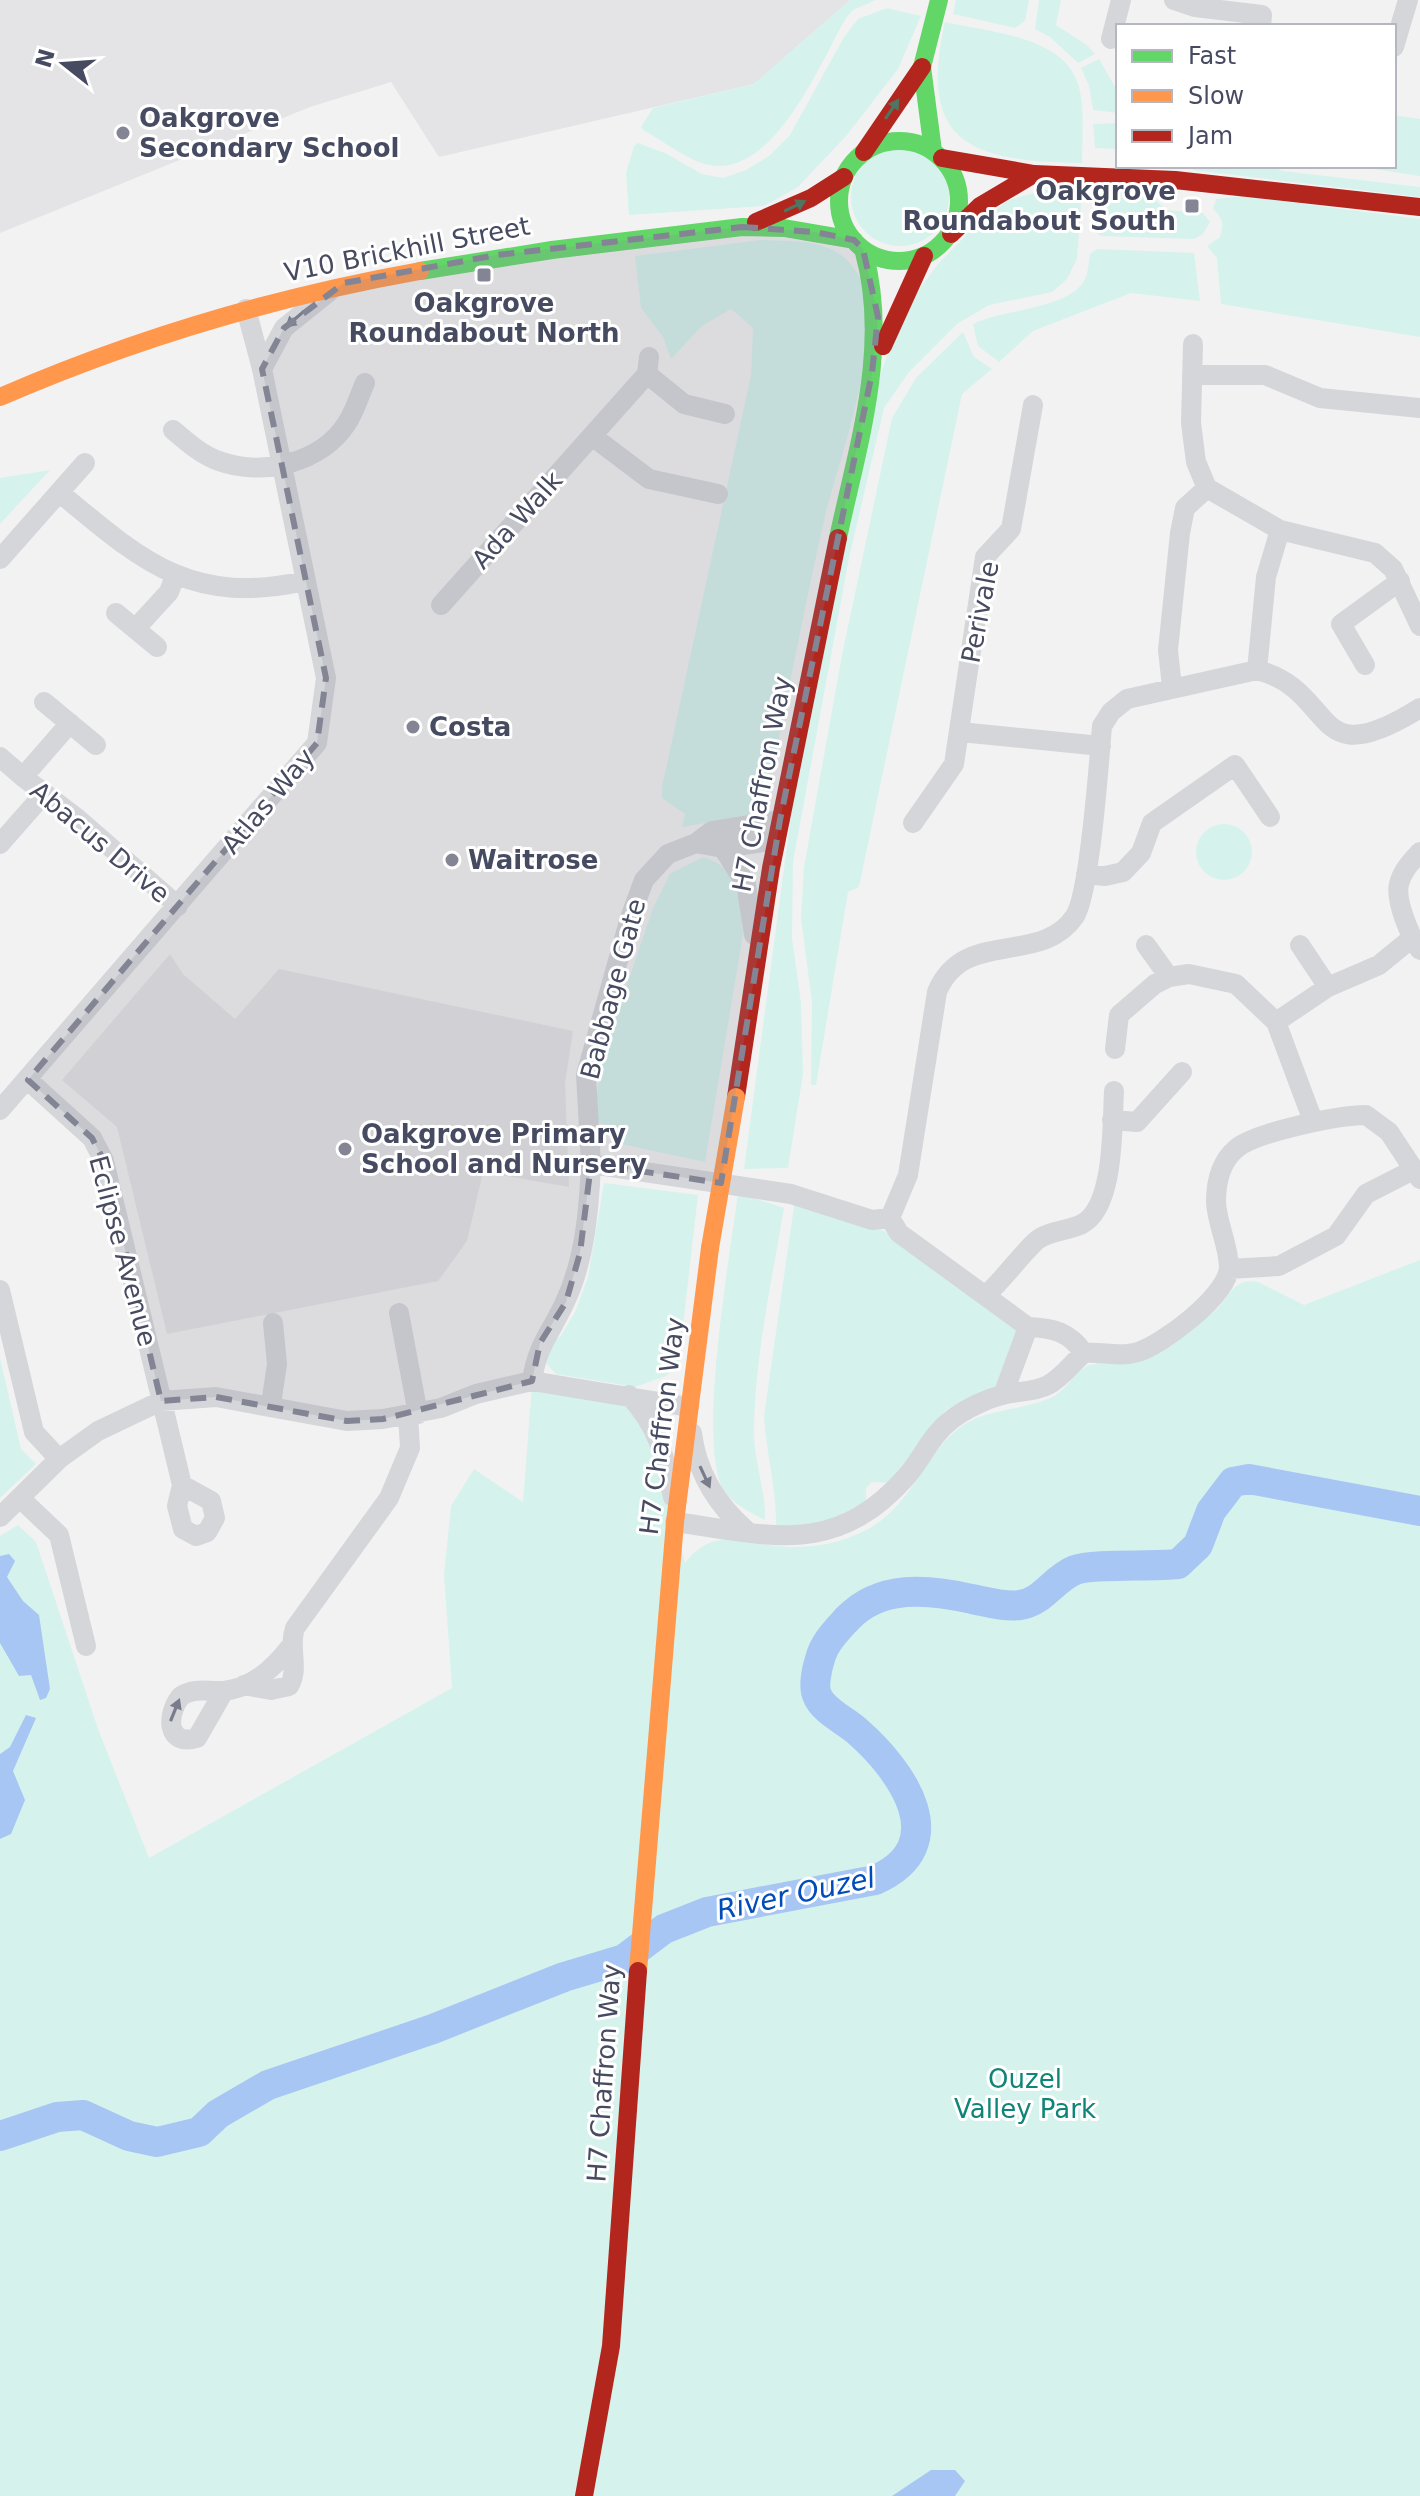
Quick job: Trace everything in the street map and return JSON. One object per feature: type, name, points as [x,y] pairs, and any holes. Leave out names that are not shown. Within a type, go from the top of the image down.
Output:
[{"type":"street","points":[[939,0],[922,67],[844,177],[840,210],[858,244],[893,261],[924,256],[980,206],[1034,174]]},
{"type":"street","points":[[1111,39],[1121,0]]},
{"type":"street","points":[[1174,0],[1195,7],[1262,15],[1261,24]]},
{"type":"street","points":[[1396,40],[1408,0]]},
{"type":"street","points":[[922,67],[937,154],[952,172],[959,196],[956,222],[948,237]]},
{"type":"street","points":[[864,152],[898,140],[937,154],[1034,174],[1119,177],[1301,191],[1420,207]]},
{"type":"street","name":"V10 Brickhill Street","points":[[742,227],[788,209],[844,177]]},
{"type":"street","name":"V10 Brickhill Street","points":[[0,397],[156,337],[246,309],[344,283],[497,255],[742,227],[784,228],[858,244]]},
{"type":"street","name":"H7 Chaffron Way","points":[[584,2496],[611,2346],[654,1775],[688,1408],[710,1248],[778,830],[872,373],[878,317],[874,282],[858,244]]},
{"type":"street","name":"H7 Chaffron Way","points":[[872,373],[924,256]]},
{"type":"street","points":[[262,369],[284,328],[319,298],[344,283]]},
{"type":"street","name":"Atlas Way","points":[[0,1110],[317,743],[326,678],[262,369],[246,309]]},
{"type":"street","points":[[1193,344],[1196,462],[1207,488],[1280,530],[1375,553],[1393,569],[1420,626]]},
{"type":"street","name":"Ada Walk","points":[[441,605],[592,436],[648,365],[684,404],[725,414]]},
{"type":"street","points":[[1192,375],[1265,375],[1320,398],[1420,408]]},
{"type":"street","points":[[173,430],[218,461],[248,468],[306,458],[331,442],[347,423],[365,383]]},
{"type":"street","name":"Perivale","points":[[909,828],[954,764],[985,557],[1011,529],[1033,405]]},
{"type":"street","points":[[592,436],[649,479],[718,494]]},
{"type":"street","points":[[0,559],[85,463]]},
{"type":"street","points":[[1172,687],[1168,641],[1180,533],[1185,508],[1207,488]]},
{"type":"street","points":[[60,493],[127,549],[175,576],[207,586],[237,590],[268,589],[305,581]]},
{"type":"street","points":[[1257,670],[1266,577],[1280,530]]},
{"type":"street","points":[[136,628],[169,592],[175,576]]},
{"type":"street","points":[[1365,665],[1341,624],[1400,581]]},
{"type":"street","points":[[116,613],[157,647]]},
{"type":"street","points":[[890,1218],[908,1175],[937,992],[944,975],[970,955],[1043,940],[1061,932],[1083,902],[1102,726],[1111,712],[1127,699],[1257,670],[1296,686],[1323,722],[1338,733],[1356,736],[1376,732],[1420,708]]},
{"type":"street","points":[[44,702],[96,745]]},
{"type":"street","name":"Abacus Drive","points":[[23,777],[70,723]]},
{"type":"street","points":[[960,732],[1101,746]]},
{"type":"street","name":"Abacus Drive","points":[[0,757],[43,795],[78,819],[178,906]]},
{"type":"street","points":[[1086,874],[1105,876],[1123,872],[1141,853],[1152,823],[1235,765],[1270,817]]},
{"type":"street","points":[[0,844],[43,795]]},
{"type":"street","points":[[696,843],[723,848],[778,830]]},
{"type":"street","name":"Babbage Gate","points":[[532,1381],[540,1343],[566,1302],[580,1253],[589,1205],[591,1164],[586,1075],[630,918],[644,880],[668,854],[696,843],[712,831],[778,830]]},
{"type":"street","points":[[723,848],[746,884],[757,954]]},
{"type":"street","points":[[1276,1022],[1328,987],[1379,965],[1416,944],[1398,887],[1406,868],[1420,852]]},
{"type":"street","points":[[1146,945],[1169,977]]},
{"type":"street","points":[[1300,945],[1328,987]]},
{"type":"street","points":[[1115,1049],[1119,1015],[1155,984],[1169,977],[1189,974],[1236,984],[1276,1022],[1313,1121]]},
{"type":"street","points":[[1112,1120],[1137,1122],[1182,1072]]},
{"type":"street","name":"Eclipse Avenue","points":[[28,1080],[92,1138],[104,1161],[182,1485]]},
{"type":"street","points":[[986,1295],[1015,1269],[1038,1239],[1083,1224],[1097,1213],[1106,1189],[1114,1091]]},
{"type":"street","points":[[890,1218],[899,1233],[1028,1327],[1061,1331],[1073,1338],[1084,1353],[1110,1356],[1140,1351],[1208,1306],[1229,1269],[1216,1202],[1220,1168],[1239,1146],[1313,1121],[1366,1115],[1389,1132],[1416,1174],[1366,1194],[1336,1236],[1279,1266],[1229,1269]]},
{"type":"street","points":[[591,1164],[818,1200],[872,1220],[890,1218]]},
{"type":"street","points":[[0,1290],[34,1432],[59,1459]]},
{"type":"street","points":[[224,1691],[263,1677],[290,1647],[295,1628],[321,1589],[343,1566],[389,1498],[410,1448],[413,1414],[399,1313]]},
{"type":"street","points":[[271,1404],[277,1364],[273,1323]]},
{"type":"street","points":[[1003,1395],[1028,1327]]},
{"type":"street","points":[[629,1395],[646,1414],[662,1445],[676,1517],[747,1532],[807,1536],[829,1532],[857,1519],[907,1476],[950,1420],[1003,1395],[1047,1386],[1084,1353]]},
{"type":"street","points":[[0,1517],[59,1459],[98,1431],[161,1401],[216,1397],[271,1404],[347,1421],[413,1414],[532,1381],[629,1395],[688,1408],[694,1450],[705,1481],[725,1512],[747,1532]]},
{"type":"street","points":[[21,1499],[59,1535],[86,1646]]},
{"type":"highlighted area","points":[[742,227],[815,232],[854,240],[863,249],[878,317],[872,373],[780,820],[721,1183],[591,1164],[580,1253],[566,1302],[540,1343],[532,1381],[383,1419],[347,1421],[216,1397],[161,1401],[104,1161],[92,1138],[28,1080],[317,743],[326,678],[262,369],[284,328],[344,283],[497,255]]},
{"type":"shaded area","name":"Oakgrove Secondary School","points":[[0,0],[850,0],[754,84],[439,157],[391,82],[310,107],[0,233]]},
{"type":"shaded area","name":"Oakgrove Primary School and Nursery","points":[[170,954],[183,974],[235,1019],[279,969],[573,1031],[565,1083],[569,1187],[483,1172],[467,1241],[438,1281],[167,1334],[117,1127],[62,1080]]},
{"type":"green space","points":[[850,0],[876,0],[853,10],[846,18],[792,113],[774,136],[754,154],[732,164],[709,165],[685,155],[641,127],[653,108],[754,84]]},
{"type":"green space","points":[[956,0],[1029,0],[1025,21],[1015,28],[953,14]]},
{"type":"green space","points":[[1039,0],[1061,0],[1056,25],[1087,45],[1095,54],[1078,63],[1050,37],[1035,29]]},
{"type":"green space","points":[[887,8],[921,16],[898,69],[847,135],[798,187],[764,206],[629,215],[626,173],[634,146],[638,143],[667,154],[702,174],[723,178],[746,170],[769,156],[790,135],[844,37],[858,19]]},
{"type":"green space","points":[[945,22],[1023,39],[1058,56],[1071,70],[1079,87],[1083,115],[1082,163],[1010,157],[983,150],[962,138],[947,120],[939,96],[938,63]]},
{"type":"green space","points":[[1099,59],[1116,89],[1116,113],[1093,110],[1089,86],[1081,68]]},
{"type":"green space","points":[[1396,115],[1420,119],[1420,176],[1367,168],[1396,168]]},
{"type":"green space","points":[[1116,123],[1116,149],[1095,148],[1093,124]]},
{"type":"green space","points":[[900,148],[919,152],[935,162],[945,178],[949,197],[945,216],[935,232],[919,242],[900,246],[881,242],[865,232],[855,216],[851,197],[855,178],[865,162],[881,152]]},
{"type":"green space","points":[[1275,168],[1420,187],[1420,197],[1193,170]]},
{"type":"green space","points":[[1045,190],[1082,190],[1077,259],[1067,279],[1052,292],[989,305],[957,324],[909,372],[884,408],[849,558],[793,862],[792,938],[801,1003],[803,1074],[788,1168],[744,1169],[792,808],[878,382],[902,312],[938,264],[974,227],[1009,200]]},
{"type":"green space","points":[[1119,190],[1154,199],[1167,210],[1203,213],[1210,222],[1203,234],[1194,239],[1101,236],[1091,229],[1095,191]]},
{"type":"green space","points":[[1244,196],[1420,219],[1420,337],[1221,304],[1217,258],[1207,246],[1220,237],[1222,228],[1221,218],[1213,209],[1216,199]]},
{"type":"green space","points":[[760,240],[806,242],[833,250],[845,258],[863,285],[868,307],[868,335],[858,397],[826,512],[769,787],[762,806],[747,816],[682,827],[685,814],[662,798],[662,787],[751,375],[753,328],[731,309],[702,326],[671,359],[663,337],[641,308],[635,256]]},
{"type":"green space","points":[[1097,249],[1194,253],[1200,301],[1131,293],[1033,331],[999,362],[978,346],[973,324],[1066,297],[1085,279],[1090,254]]},
{"type":"green space","points":[[963,332],[974,357],[992,369],[962,394],[859,887],[848,892],[816,1085],[811,1085],[812,1003],[801,918],[804,867],[842,655],[892,418],[916,378]]},
{"type":"green space","points":[[50,470],[0,524],[0,478]]},
{"type":"green space","points":[[1224,824],[1244,832],[1252,852],[1244,872],[1224,880],[1204,872],[1196,852],[1204,832]]},
{"type":"green space","points":[[703,857],[716,862],[732,878],[739,898],[743,935],[705,1162],[612,1142],[608,1125],[598,1123],[597,1093],[602,1059],[653,908],[670,874]]},
{"type":"green space","points":[[604,1183],[698,1195],[679,1361],[666,1376],[635,1387],[556,1374],[544,1361],[552,1336],[560,1337],[575,1312],[588,1277]]},
{"type":"green space","points":[[738,1193],[784,1208],[765,1318],[755,1401],[755,1452],[765,1520],[738,1505],[725,1492],[717,1469],[713,1436],[718,1348]]},
{"type":"green space","points":[[795,1199],[884,1231],[946,1273],[1017,1330],[1007,1370],[1000,1384],[989,1393],[956,1404],[944,1412],[890,1483],[872,1482],[866,1488],[866,1502],[831,1522],[776,1527],[764,1416]]},
{"type":"green space","name":"Ouzel Valley Park","points":[[1420,1260],[1420,2496],[0,2496],[0,1536],[18,1525],[36,1542],[98,1729],[149,1858],[452,1688],[444,1575],[451,1506],[474,1469],[523,1502],[532,1385],[629,1395],[646,1414],[685,1563],[709,1543],[721,1540],[792,1547],[822,1545],[859,1534],[882,1520],[905,1497],[941,1446],[963,1425],[988,1414],[1054,1396],[1083,1368],[1096,1364],[1096,1359],[1155,1341],[1198,1322],[1217,1309],[1242,1283],[1258,1282],[1304,1305]]},
{"type":"green space","points":[[0,1358],[21,1449],[36,1464],[0,1498]]},
{"type":"water","points":[[9,1554],[15,1561],[7,1577],[23,1601],[39,1615],[50,1689],[46,1698],[40,1700],[31,1675],[19,1676],[0,1643],[0,1556]]},
{"type":"water","points":[[26,1715],[36,1718],[13,1771],[25,1800],[11,1834],[0,1839],[0,1754],[10,1747]]},
{"type":"water","points":[[931,2470],[955,2470],[965,2481],[955,2496],[892,2496]]},
{"type":"waterway","name":"River Ouzel","points":[[0,2136],[57,2117],[83,2115],[129,2136],[157,2142],[199,2132],[218,2114],[268,2085],[433,2029],[564,1977],[624,1959],[664,1929],[707,1912],[875,1880],[899,1865],[912,1848],[916,1828],[913,1807],[904,1786],[890,1766],[857,1731],[824,1706],[815,1687],[827,1642],[847,1619],[874,1600],[906,1592],[922,1592],[1020,1605],[1035,1600],[1075,1570],[1178,1564],[1198,1545],[1211,1511],[1233,1482],[1249,1479],[1420,1511]]},
{"type":"traffic: fast","points":[[933,151],[922,67],[939,0]]},
{"type":"traffic: fast","points":[[899,141],[922,146],[941,159],[954,178],[959,201],[954,224],[941,243],[922,256],[899,261],[876,256],[857,243],[844,224],[839,201],[844,178],[857,159],[876,146],[899,141]]},
{"type":"traffic: fast","points":[[420,271],[552,250],[742,227],[784,228],[854,240]]},
{"type":"traffic: fast","points":[[838,538],[862,431],[873,358],[871,285],[863,249]]},
{"type":"traffic: slow","points":[[0,397],[102,356],[206,322],[312,293],[420,271]]},
{"type":"traffic: slow","points":[[710,1248],[736,1097]]},
{"type":"traffic: slow","points":[[638,1971],[675,1522],[710,1248]]},
{"type":"traffic: jam","points":[[864,152],[922,67]]},
{"type":"traffic: jam","points":[[942,158],[1034,174],[1175,180],[1420,207]]},
{"type":"traffic: jam","points":[[951,234],[980,206],[1034,174]]},
{"type":"traffic: jam","points":[[756,222],[811,198],[844,177]]},
{"type":"traffic: jam","points":[[883,346],[924,256]]},
{"type":"traffic: jam","points":[[736,1097],[771,868],[838,538]]},
{"type":"traffic: jam","points":[[584,2496],[611,2346],[638,1971]]},
{"type":"place","name":"Oakgrove Secondary School","points":[[123,133]]},
{"type":"place","name":"Oakgrove Roundabout South","points":[[1192,206]]},
{"type":"place","name":"Oakgrove Roundabout North","points":[[484,275]]},
{"type":"place","name":"Costa","points":[[413,727]]},
{"type":"place","name":"Waitrose","points":[[452,860]]},
{"type":"place","name":"Oakgrove Primary School and Nursery","points":[[345,1149]]}]
